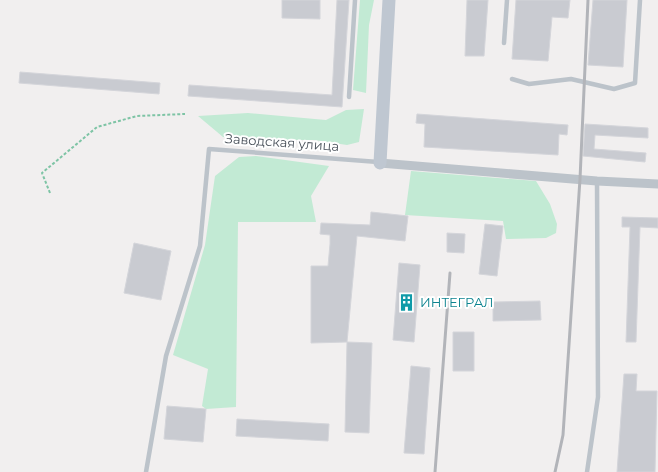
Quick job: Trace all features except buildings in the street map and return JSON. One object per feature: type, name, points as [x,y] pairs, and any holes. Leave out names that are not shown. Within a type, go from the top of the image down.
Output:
[{"type":"street","points":[[380,163],[389,0]]},
{"type":"street","name":"Заводская улица","points":[[380,163],[597,181],[658,184]]},
{"type":"lane","points":[[349,97],[355,0]]},
{"type":"lane","points":[[504,43],[508,0]]},
{"type":"lane","points":[[512,79],[529,84],[571,79],[614,89],[635,83],[640,0]]},
{"type":"lane","name":"Заводская улица","points":[[146,472],[166,356],[200,246],[209,149],[380,163]]},
{"type":"lane","points":[[587,472],[598,397],[597,181]]},
{"type":"path","points":[[50,193],[42,173],[97,127],[137,116],[185,114]]},
{"type":"green space","points":[[360,0],[374,0],[369,25],[366,93],[353,90]]},
{"type":"green space","points":[[364,109],[359,142],[347,145],[314,140],[243,140],[223,137],[198,116],[248,113],[326,120],[346,110]]},
{"type":"green space","points":[[256,156],[329,166],[311,196],[316,222],[238,222],[236,407],[206,409],[202,406],[208,369],[173,355],[205,245],[215,176],[239,157]]},
{"type":"green space","points":[[411,171],[536,181],[550,204],[557,224],[556,233],[546,238],[506,239],[503,221],[405,215]]},
{"type":"railway","points":[[555,472],[563,435],[580,179],[588,0]]},
{"type":"railway","points":[[435,472],[450,273]]},
{"type":"place","name":"ИНТЕГРАЛ","points":[[407,302]]}]
